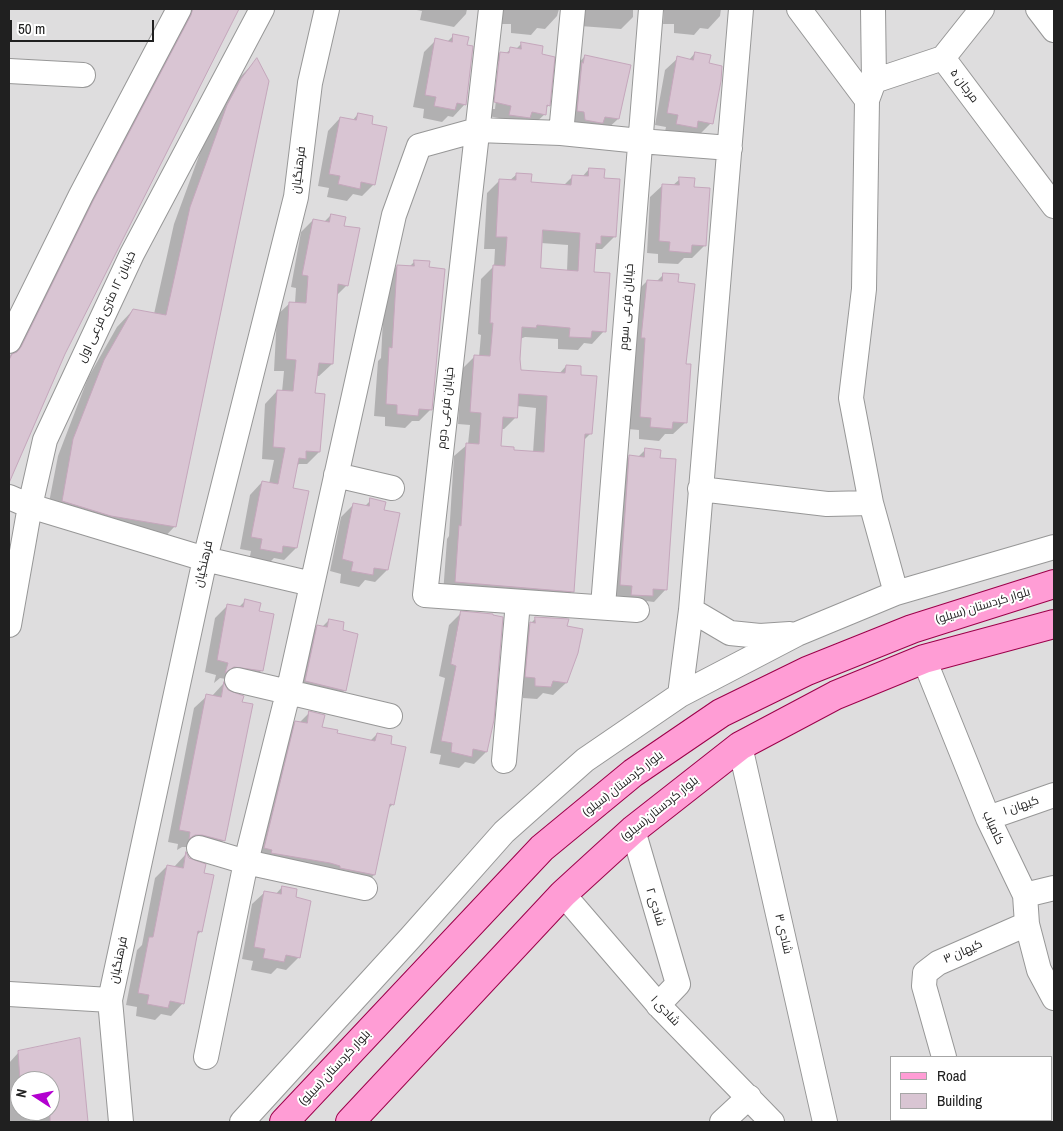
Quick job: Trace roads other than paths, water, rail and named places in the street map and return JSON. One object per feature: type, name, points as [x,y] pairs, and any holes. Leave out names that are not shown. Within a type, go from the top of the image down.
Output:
[{"type":"main road","name":"بلوار کردستان (سیلو)","points":[[284,1122],[542,848],[633,773],[721,713],[807,671],[912,629],[1054,584]]},
{"type":"main road","name":"بلوار کردستان(سیلو)","points":[[350,1122],[563,894],[632,830],[740,746],[836,695],[924,659],[1054,624]]},
{"type":"street","points":[[9,341],[81,195],[179,9]]},
{"type":"street","name":"خیابان ۱۲ متری فرعی اول","points":[[9,625],[19,502],[45,440],[132,254],[262,9]]},
{"type":"street","name":"فرهنگیان","points":[[121,1122],[110,1000],[205,559],[296,197],[310,83],[326,9]]},
{"type":"street","name":"خیابان فرعی دوم","points":[[491,9],[425,595],[604,606],[637,610]]},
{"type":"street","points":[[561,133],[573,9]]},
{"type":"street","name":"خیابان فرعی سوم","points":[[604,606],[651,9]]},
{"type":"street","points":[[680,695],[691,610],[742,9]]},
{"type":"street","points":[[799,9],[871,90]]},
{"type":"street","points":[[873,9],[864,289],[851,398],[871,503],[896,593]]},
{"type":"street","points":[[943,58],[982,9]]},
{"type":"street","points":[[1038,9],[1054,30]]},
{"type":"street","name":"مرجان ۵","points":[[871,90],[943,58],[1054,206]]},
{"type":"street","points":[[9,71],[82,75]]},
{"type":"street","points":[[206,1057],[246,862],[288,693],[394,215],[419,146],[476,130],[561,133],[730,148]]},
{"type":"street","points":[[336,475],[392,488]]},
{"type":"street","points":[[700,489],[827,504],[871,503]]},
{"type":"street","points":[[19,502],[205,559],[312,584]]},
{"type":"street","points":[[242,1122],[504,832],[585,760],[680,695],[797,634],[896,593],[1054,547]]},
{"type":"street","points":[[504,761],[518,602]]},
{"type":"street","points":[[691,610],[730,633],[760,636],[797,634]]},
{"type":"street","name":"کامیاب","points":[[924,659],[988,818],[1025,895],[1027,924],[1047,968],[1054,998]]},
{"type":"street","points":[[236,680],[390,716]]},
{"type":"street","name":"شادی ۳","points":[[740,746],[825,1122]]},
{"type":"street","name":"کیهان ۱","points":[[988,818],[1054,794]]},
{"type":"street","name":"شادی ۲","points":[[632,830],[678,984],[658,1004]]},
{"type":"street","points":[[199,848],[246,862],[365,888]]},
{"type":"street","points":[[1025,895],[1054,888]]},
{"type":"street","name":"شادی ۱","points":[[563,894],[658,1004],[772,1122]]},
{"type":"street","name":"کیهان ۳","points":[[944,1056],[924,986],[926,973],[938,963],[1027,924]]},
{"type":"street","points":[[9,994],[110,1000]]},
{"type":"street","points":[[722,1122],[749,1097]]}]
